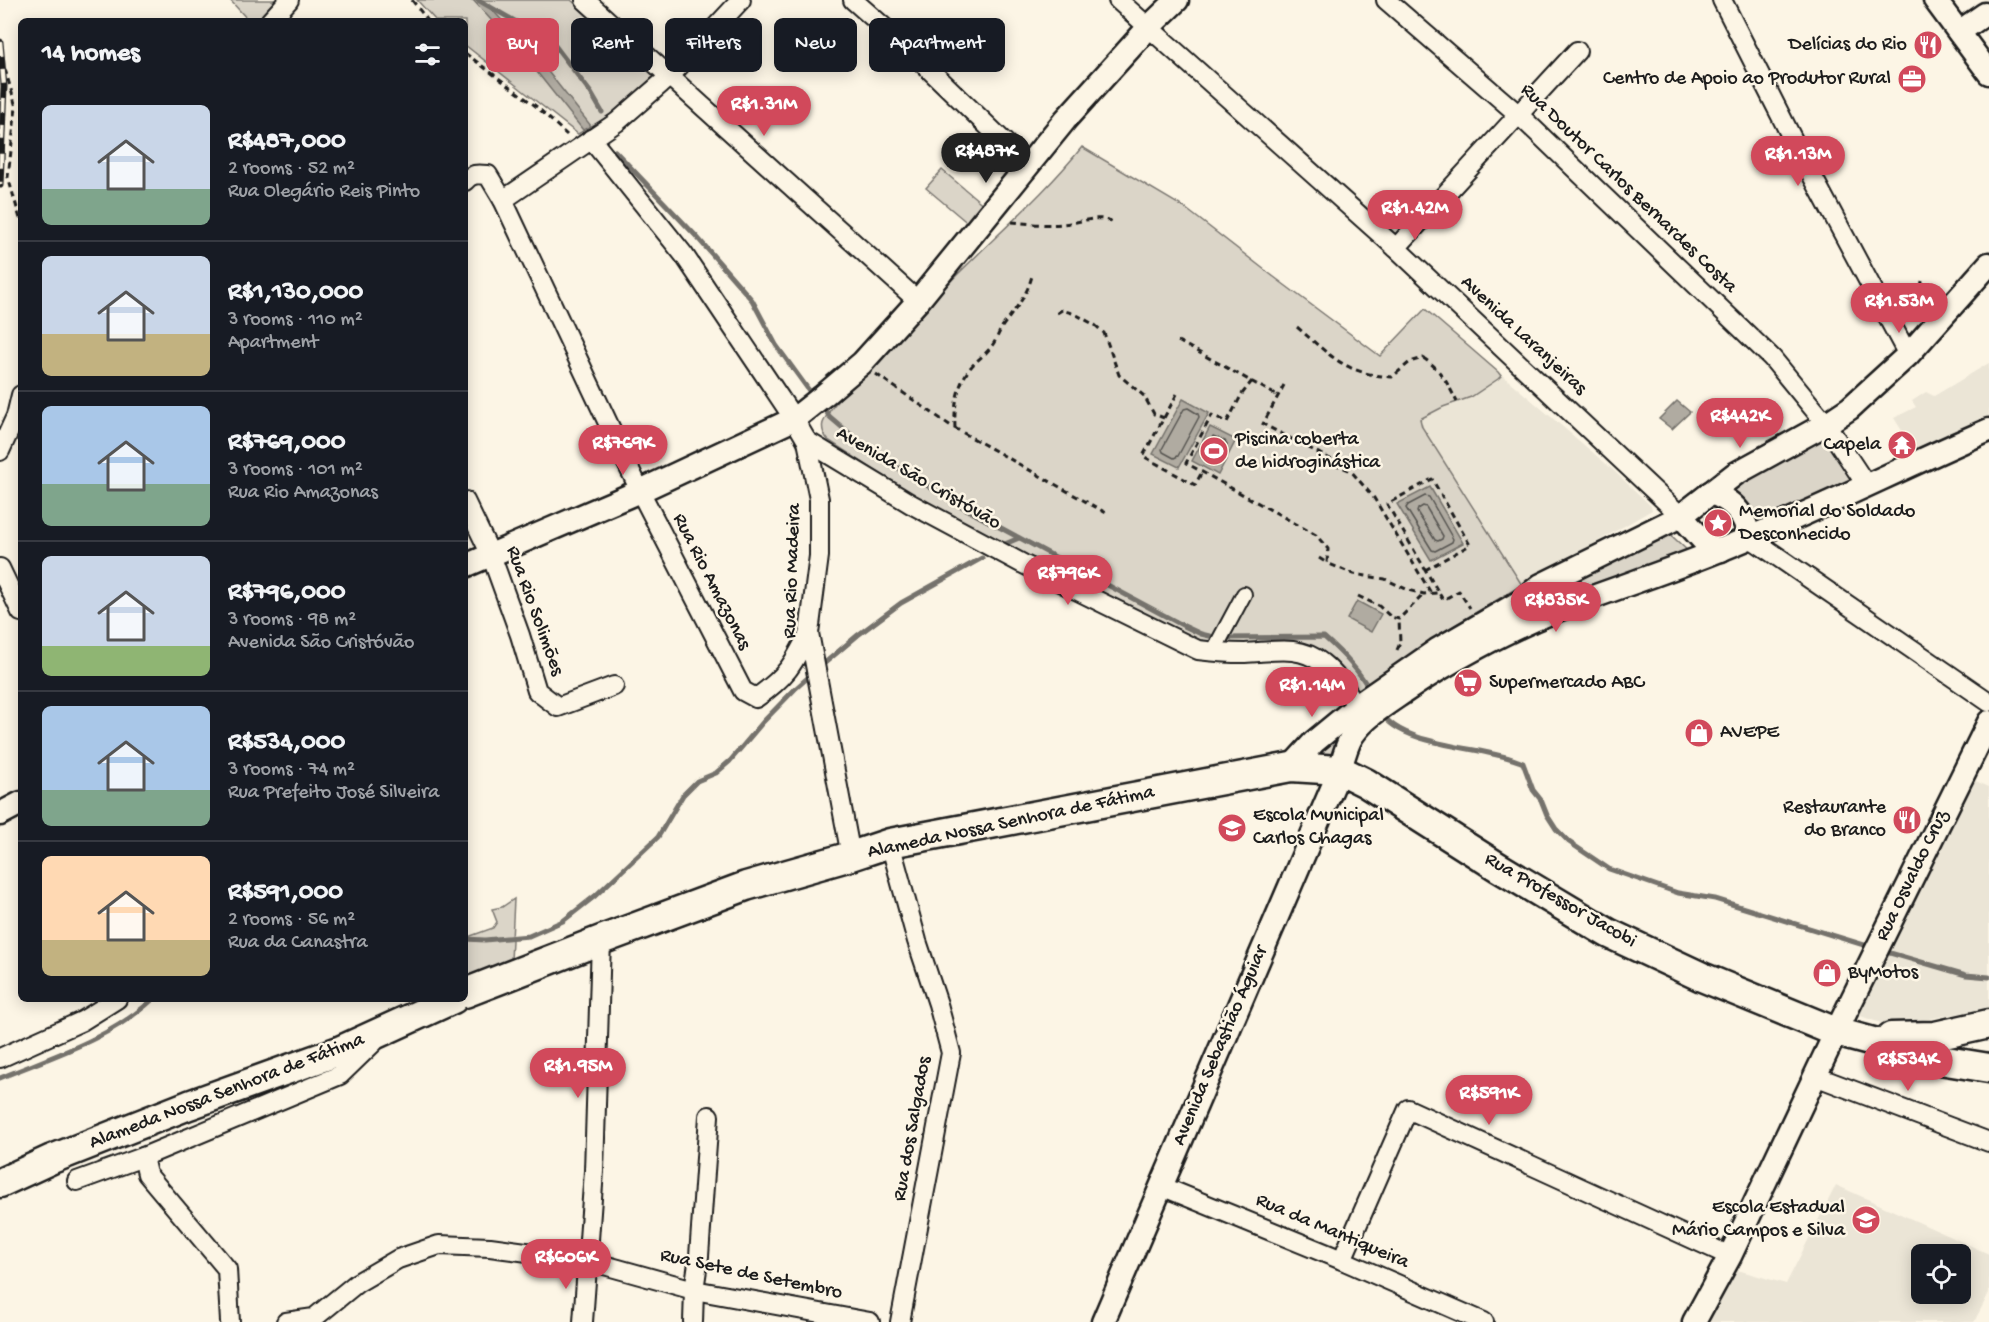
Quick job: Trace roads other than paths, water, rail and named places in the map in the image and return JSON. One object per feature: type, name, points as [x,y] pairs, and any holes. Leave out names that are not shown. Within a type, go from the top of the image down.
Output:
[{"type":"main road","name":"Alameda Nossa Senhora de Fátima","points":[[468,989],[747,886],[890,843],[1291,767]]},
{"type":"main road","name":"Rua Professor Jacobi","points":[[1291,767],[1340,770],[1366,783],[1498,867],[1608,933],[1702,977],[1844,1034],[1940,1060],[1989,1068]]},
{"type":"main road","name":"Alameda Nossa Senhora de Fátima","points":[[0,1183],[52,1159],[189,1105],[339,1051],[384,1032],[441,1002]]},
{"type":"main road","points":[[1844,1034],[1935,1036],[1989,1024]]},
{"type":"street","points":[[273,18],[290,0]]},
{"type":"street","points":[[585,0],[918,301]]},
{"type":"street","points":[[503,200],[617,122],[670,76],[741,0]]},
{"type":"street","points":[[853,0],[902,43],[1028,164]]},
{"type":"street","name":"Avenida Laranjeiras","points":[[1118,0],[1396,248],[1681,516]]},
{"type":"street","points":[[468,565],[640,491],[809,407],[862,363],[918,301],[1028,164],[1149,27],[1177,0]]},
{"type":"street","name":"Rua Doutor Carlos Bernardes Costa","points":[[1386,0],[1519,115],[1772,358],[1826,424],[1867,486]]},
{"type":"street","points":[[1722,0],[1793,140],[1908,355]]},
{"type":"street","points":[[1935,0],[1989,74]]},
{"type":"street","points":[[1959,32],[1983,11]]},
{"type":"street","points":[[1396,248],[1577,51]]},
{"type":"street","name":"Rua Rio Madeira","points":[[585,143],[684,255],[809,407],[807,441],[819,499],[819,556],[809,633],[851,856]]},
{"type":"street","name":"Rua Rio Amazonas","points":[[468,178],[477,174],[488,175],[503,200],[640,491],[743,691],[756,698],[775,685],[794,663],[809,633]]},
{"type":"street","points":[[1291,767],[1314,742],[1371,703],[1437,650],[1520,602],[1541,585],[1681,516],[1735,474],[1826,424],[1850,408],[1908,355],[1989,264]]},
{"type":"street","points":[[0,451],[18,408]]},
{"type":"street","points":[[1371,703],[1423,679],[1498,638],[1552,612],[1721,550],[1989,430]]},
{"type":"street","name":"Avenida São Cristóvão","points":[[807,441],[911,504],[1023,564],[1198,650],[1247,653],[1278,649],[1301,652],[1321,662],[1346,689],[1371,703]]},
{"type":"street","points":[[1710,493],[1720,496],[1739,510],[1747,526],[1749,537],[1989,702]]},
{"type":"street","name":"Rua Rio Solimões","points":[[468,507],[491,555],[520,635],[537,691],[558,707],[614,687]]},
{"type":"street","points":[[1681,516],[1708,546],[1721,550]]},
{"type":"street","points":[[0,567],[18,606]]},
{"type":"street","points":[[1213,652],[1244,594]]},
{"type":"street","name":"Avenida Sebastião Águiar","points":[[1103,1322],[1340,770],[1344,753],[1371,703]]},
{"type":"street","name":"Rua Osvaldo Cruz","points":[[1694,1322],[1730,1256],[1815,1076],[1844,1034],[1989,722]]},
{"type":"street","points":[[0,814],[18,805]]},
{"type":"street","name":"Rua dos Salgados","points":[[890,843],[916,941],[938,1004],[951,1053],[900,1322]]},
{"type":"street","points":[[583,1322],[594,1171],[601,939]]},
{"type":"street","points":[[0,1058],[82,1021],[112,1002]]},
{"type":"street","points":[[77,1181],[143,1157],[340,1075],[384,1032]]},
{"type":"street","points":[[1815,1076],[1989,1142]]},
{"type":"street","points":[[1342,1260],[1408,1109],[1730,1256]]},
{"type":"street","points":[[693,1322],[709,1116]]},
{"type":"street","points":[[143,1157],[147,1174],[227,1269],[230,1322]]},
{"type":"street","name":"Rua da Mantiqueira","points":[[1161,1186],[1342,1260],[1484,1322]]},
{"type":"street","name":"Rua Sete de Setembro","points":[[286,1322],[314,1318],[357,1284],[398,1258],[439,1245],[490,1247],[586,1260],[694,1290],[870,1322]]},
{"type":"water","points":[[473,0],[483,0],[500,18],[489,18]]},
{"type":"water","points":[[537,72],[548,72],[591,126],[583,130]]},
{"type":"water","points":[[1183,399],[1209,413],[1179,467],[1153,454]]},
{"type":"water","points":[[1677,401],[1690,412],[1672,429],[1659,419]]},
{"type":"water","name":"Piscina coberta de hidroginástica","points":[[1210,427],[1236,440],[1218,475],[1192,461]]},
{"type":"water","points":[[1430,487],[1463,543],[1431,560],[1397,504]]},
{"type":"water","points":[[1357,601],[1381,614],[1371,632],[1347,619]]},
{"type":"waterway","points":[[478,0],[553,43],[591,93],[602,112]]},
{"type":"waterway","points":[[615,151],[696,236],[752,300],[776,345],[813,396]]},
{"type":"waterway","points":[[821,405],[830,417],[870,451],[973,513],[1184,626],[1201,634],[1218,638],[1324,637],[1349,662],[1369,689]]},
{"type":"waterway","points":[[1005,544],[1019,538]]},
{"type":"waterway","points":[[820,667],[901,603],[982,558]]},
{"type":"waterway","points":[[468,939],[529,936],[563,921],[595,896],[658,837],[683,795],[697,781],[716,773],[730,761],[763,722],[813,673]]},
{"type":"waterway","points":[[1382,713],[1392,724],[1426,740],[1490,753],[1523,763],[1533,790],[1541,800],[1556,829],[1569,842],[1609,869],[1678,893],[1715,899],[1864,945]]},
{"type":"waterway","points":[[1890,953],[1966,975],[1989,977]]},
{"type":"waterway","points":[[0,1078],[100,1036],[149,1002]]},
{"type":"railway","points":[[0,42],[4,86],[0,185]]},
{"type":"place","name":"Delícias do Rio","points":[[1928,45]]},
{"type":"place","name":"Centro de Apoio ao Produtor Rural","points":[[1912,79]]},
{"type":"place","name":"Capela","points":[[1902,445]]},
{"type":"place","name":"Piscina coberta de hidroginástica","points":[[1214,451]]},
{"type":"place","name":"Memorial do Soldado Desconhecido","points":[[1718,523]]},
{"type":"place","name":"Supermercado ABC","points":[[1468,683]]},
{"type":"place","name":"AVEPE","points":[[1699,733]]},
{"type":"place","name":"Restaurante do Branco","points":[[1907,820]]},
{"type":"place","name":"Escola Municipal Carlos Chagas","points":[[1232,828]]},
{"type":"place","name":"ByMotos","points":[[1827,973]]},
{"type":"place","name":"Escola Estadual Mário Campos e Silva","points":[[1866,1220]]}]
